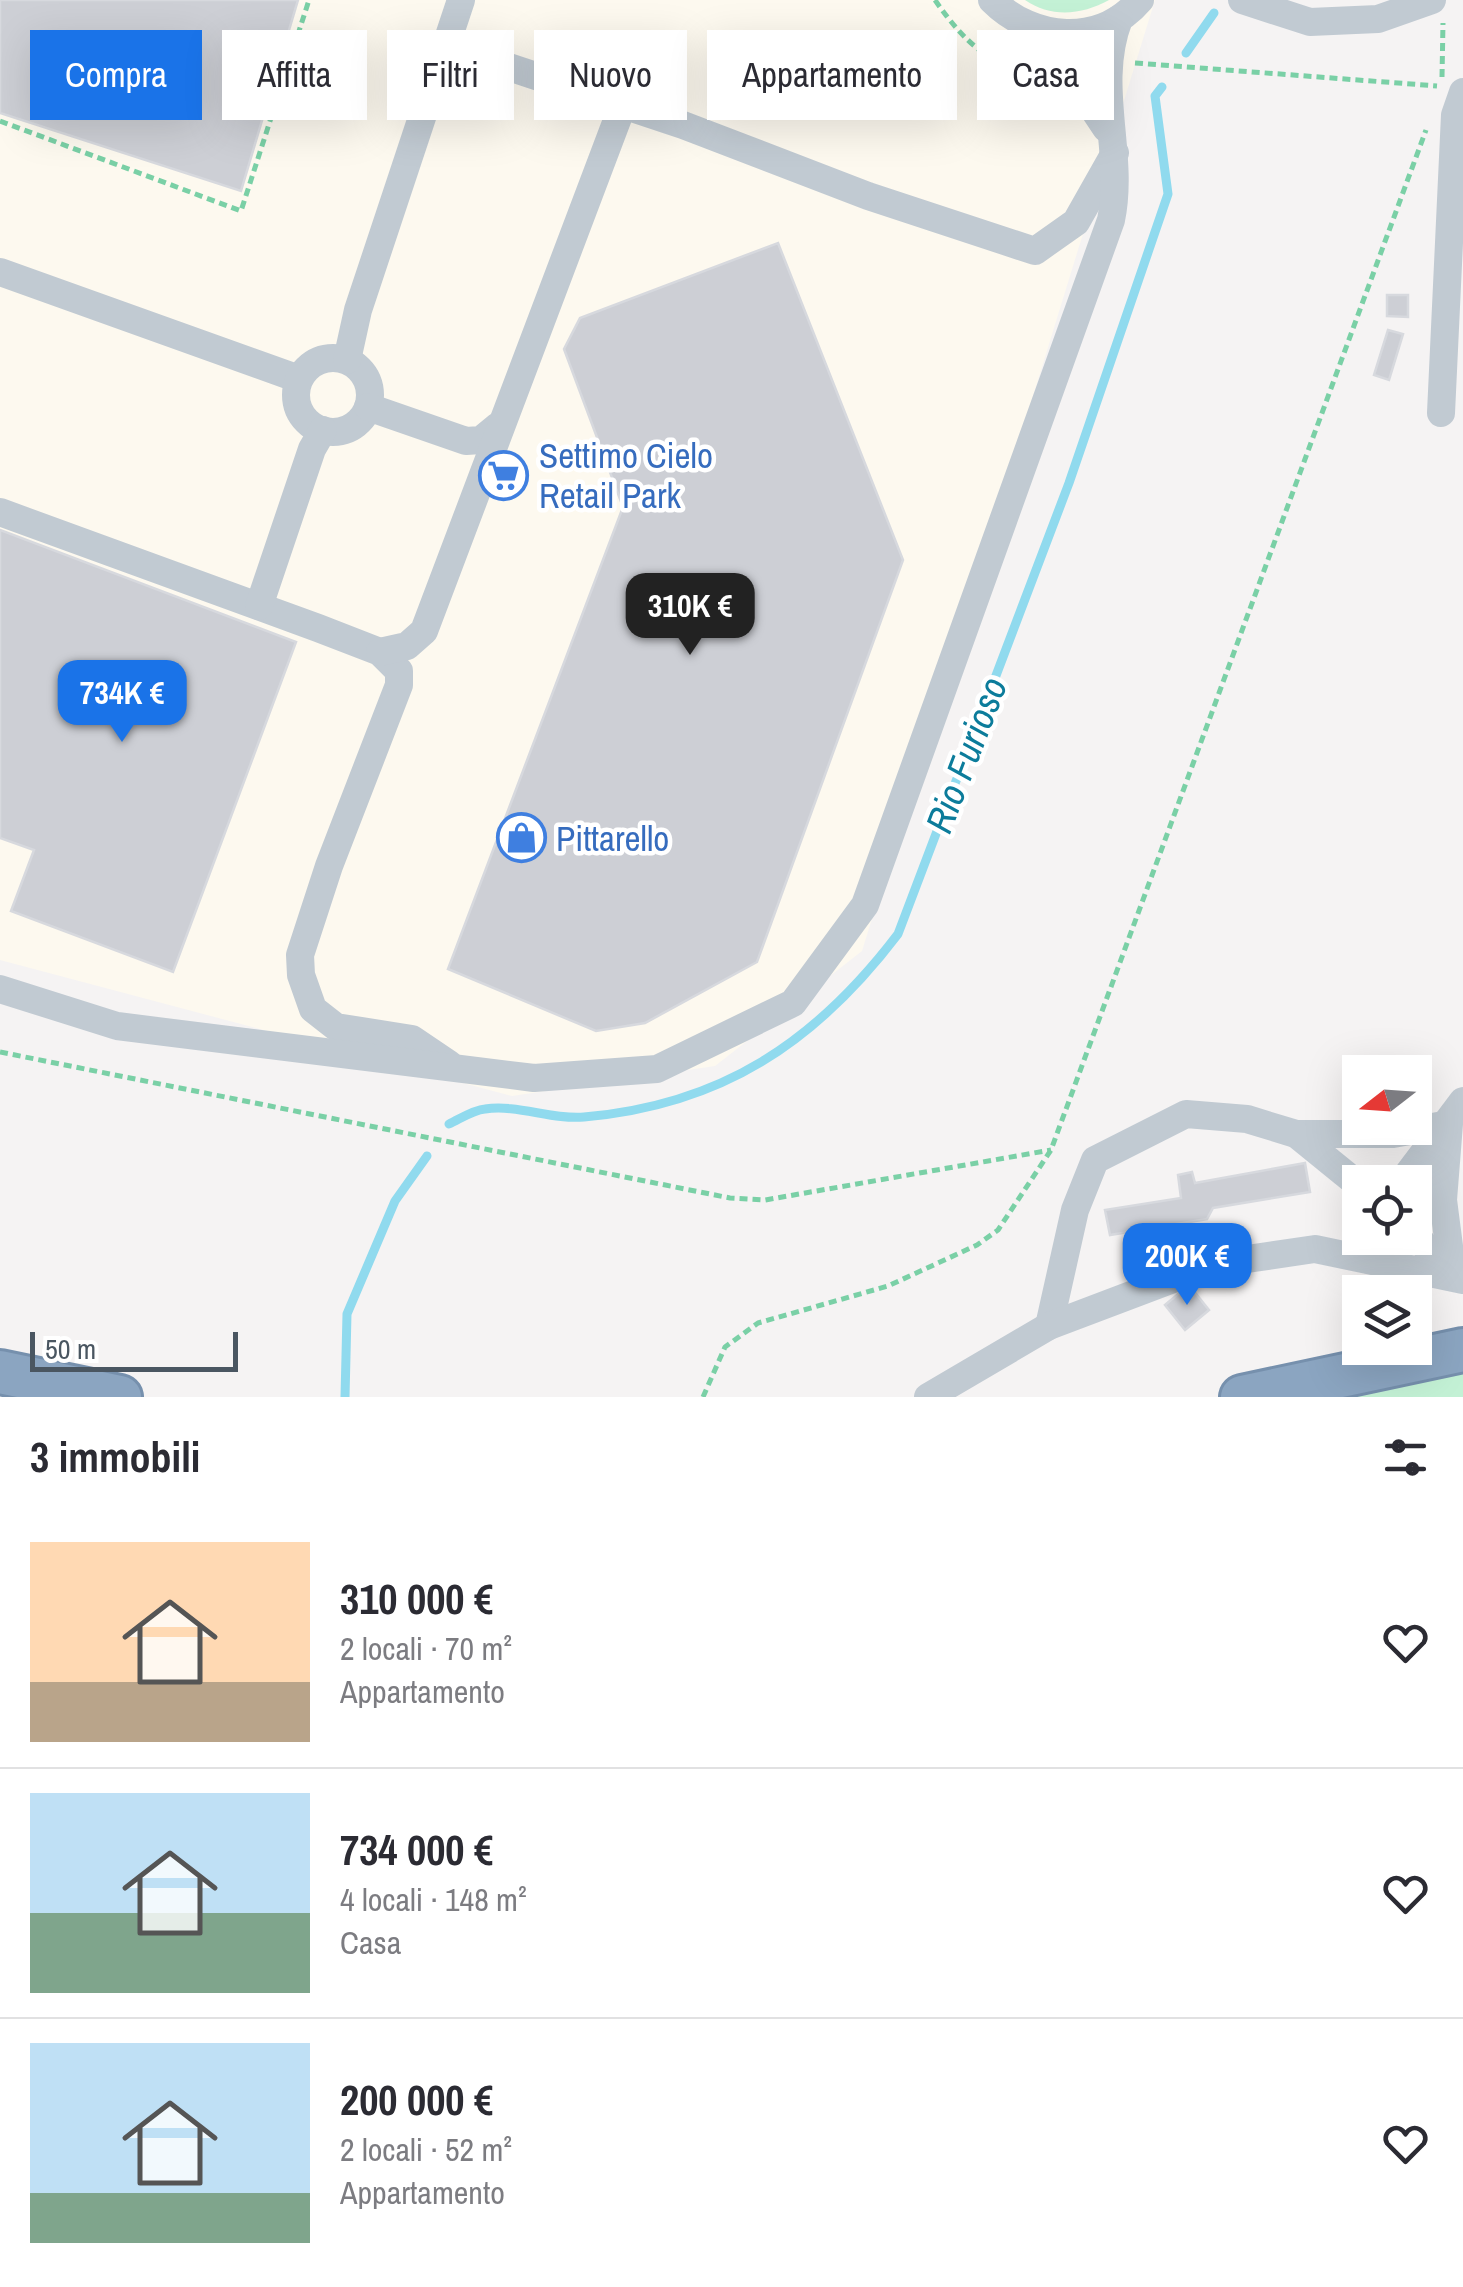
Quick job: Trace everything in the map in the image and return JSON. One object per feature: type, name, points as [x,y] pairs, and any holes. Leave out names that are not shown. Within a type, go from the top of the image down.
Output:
[{"type":"highway","points":[[1242,1397],[1463,1350]]},
{"type":"highway","points":[[0,1372],[120,1397]]},
{"type":"street","points":[[451,30],[460,0]]},
{"type":"street","points":[[992,0],[1015,20],[1038,30]]},
{"type":"street","points":[[1242,0],[1310,22],[1378,19],[1438,10]]},
{"type":"street","points":[[1079,30],[1136,6]]},
{"type":"street","points":[[1114,50],[1136,6]]},
{"type":"street","points":[[1441,414],[1455,115],[1447,91]]},
{"type":"street","points":[[348,360],[358,310],[421,120]]},
{"type":"street","points":[[380,652],[407,646],[424,631],[476,484],[617,120]]},
{"type":"street","points":[[665,120],[868,196],[1035,251],[1076,222],[1113,145]]},
{"type":"street","points":[[1099,120],[1113,145]]},
{"type":"street","points":[[0,989],[117,1026],[534,1078],[657,1070],[794,1003],[865,905],[1110,220],[1118,186],[1111,120]]},
{"type":"street","points":[[0,272],[300,379]]},
{"type":"street","points":[[348,360],[370,387],[368,407],[348,429],[323,430],[302,416],[297,404],[300,379],[314,362],[348,360]]},
{"type":"street","points":[[368,407],[466,441],[481,440],[498,426]]},
{"type":"street","points":[[260,606],[312,449],[323,430]]},
{"type":"street","points":[[466,441],[474,452],[476,484]]},
{"type":"street","points":[[0,512],[380,652],[400,670],[398,685],[329,866],[300,955],[301,974],[313,1010],[336,1028],[412,1039],[454,1068]]},
{"type":"street","points":[[1049,1326],[1075,1210],[1095,1160],[1186,1114],[1247,1119],[1296,1134],[1393,1134],[1456,1112]]},
{"type":"street","points":[[1415,1165],[1456,1112]]},
{"type":"street","points":[[1456,1112],[1442,1200],[1458,1278]]},
{"type":"street","points":[[1296,1134],[1342,1171]]},
{"type":"street","points":[[928,1397],[1049,1326],[1213,1264],[1314,1249],[1458,1278]]},
{"type":"street","points":[[1432,1253],[1458,1278]]},
{"type":"path","points":[[0,121],[241,210],[309,0]]},
{"type":"path","points":[[935,0],[960,37],[977,51]]},
{"type":"path","points":[[1114,65],[1148,62],[1206,72],[1447,91],[1438,10]]},
{"type":"path","points":[[703,1396],[725,1347],[758,1324],[888,1286],[998,1230],[1051,1150],[1428,126]]},
{"type":"path","points":[[0,1052],[730,1198],[765,1200],[1051,1150]]},
{"type":"shaded area","name":"Settimo Cielo Retail Park","points":[[0,0],[1155,0],[862,951],[715,1066],[512,1096],[0,960]]},
{"type":"green space","points":[[1025,0],[1109,0],[1088,9],[1056,12]]},
{"type":"green space","points":[[1463,1371],[1463,1397],[1354,1397]]},
{"type":"building","points":[[0,0],[298,0],[289,30],[222,30],[222,120],[262,120],[241,191],[0,113]]},
{"type":"building","points":[[778,243],[903,560],[757,962],[645,1023],[596,1031],[448,969],[623,507],[564,349],[580,318]]},
{"type":"building","points":[[1387,295],[1408,295],[1408,317],[1387,316]]},
{"type":"building","points":[[1388,330],[1403,334],[1389,380],[1374,375]]},
{"type":"building","points":[[0,530],[296,642],[173,972],[11,911],[34,850],[0,838]]},
{"type":"building","points":[[1305,1163],[1310,1192],[1213,1208],[1207,1219],[1110,1235],[1105,1210],[1181,1198],[1178,1175],[1192,1172],[1195,1183]]},
{"type":"building","points":[[1189,1285],[1209,1310],[1185,1330],[1165,1305]]},
{"type":"waterway","name":"Rio Furioso","points":[[1186,53],[1214,13]]},
{"type":"waterway","name":"Rio Furioso","points":[[449,1124],[476,1111],[497,1108],[572,1117],[634,1110],[680,1099],[722,1082],[762,1062],[799,1036],[834,1006],[898,934],[1069,483],[1168,194],[1155,96],[1162,87]]},
{"type":"waterway","name":"Rio Furioso","points":[[345,1397],[347,1314],[395,1201],[427,1156]]},
{"type":"place","name":"Settimo Cielo Retail Park","points":[[504,475]]},
{"type":"place","name":"Pittarello","points":[[521,838]]}]
